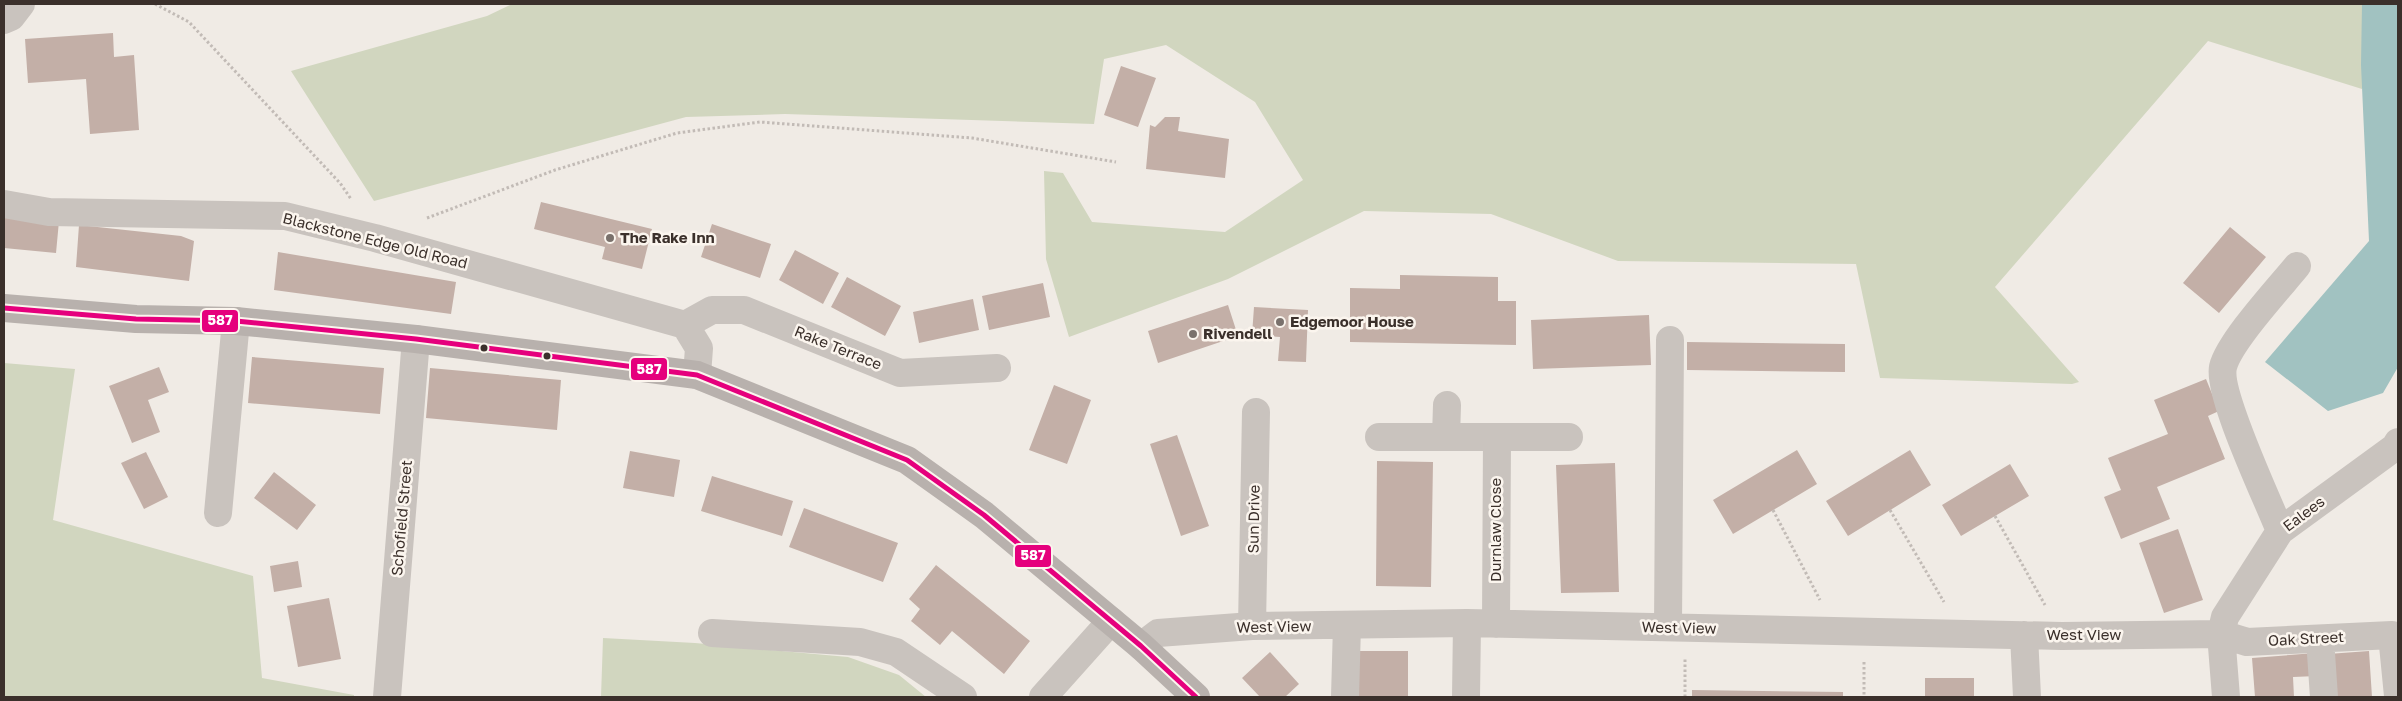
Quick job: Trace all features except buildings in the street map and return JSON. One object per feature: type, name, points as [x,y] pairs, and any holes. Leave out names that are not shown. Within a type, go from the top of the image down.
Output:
[{"type":"main road","points":[[4,308],[136,319],[236,321],[416,339],[697,375],[907,460],[984,515],[1141,646],[1196,697]]},
{"type":"street","points":[[4,20],[11,17],[21,4]]},
{"type":"street","name":"Blackstone Edge Old Road","points":[[4,204],[50,212],[285,216],[376,238],[685,326]]},
{"type":"street","points":[[2280,531],[2229,406],[2223,368],[2232,347],[2297,266]]},
{"type":"street","name":"Rake Terrace","points":[[685,326],[712,310],[744,310],[900,373],[997,368]]},
{"type":"street","points":[[218,513],[236,321]]},
{"type":"street","points":[[685,326],[699,348],[697,375]]},
{"type":"street","name":"Schofield Street","points":[[387,697],[416,339]]},
{"type":"street","points":[[1670,340],[1677,628]]},
{"type":"street","points":[[1446,437],[1447,405]]},
{"type":"street","name":"Sun Drive","points":[[1252,626],[1256,412]]},
{"type":"street","points":[[1379,437],[1569,438]]},
{"type":"street","name":"Durnlaw Close","points":[[1496,624],[1497,437]]},
{"type":"street","name":"Ealees","points":[[2221,634],[2225,617],[2280,531],[2397,446]]},
{"type":"street","points":[[1043,697],[1111,621]]},
{"type":"street","points":[[1466,697],[1467,623]]},
{"type":"street","name":"West View","points":[[1141,646],[1158,633],[1252,626],[1467,623],[2062,636],[2221,634]]},
{"type":"street","points":[[1345,697],[1347,626]]},
{"type":"street","points":[[712,633],[860,642],[896,652],[963,697]]},
{"type":"street","points":[[2221,634],[2226,697]]},
{"type":"street","name":"Oak Street","points":[[2221,634],[2247,642],[2392,635],[2398,696]]},
{"type":"street","points":[[2024,635],[2027,697]]},
{"type":"street","points":[[2320,638],[2324,697]]},
{"type":"path","points":[[155,4],[189,22],[340,183]]},
{"type":"path","points":[[420,221],[555,170],[677,133],[760,122],[972,138],[1116,162]]},
{"type":"path","points":[[1773,510],[1837,631]]},
{"type":"path","points":[[1890,510],[1961,633]]},
{"type":"path","points":[[1995,516],[2062,636]]},
{"type":"path","points":[[1677,628],[1685,697]]},
{"type":"green space","points":[[512,4],[2362,4],[2362,89],[2208,41],[1995,287],[2079,382],[2072,384],[1880,378],[1856,264],[1618,261],[1491,214],[1364,211],[1228,279],[1069,337],[1046,259],[1044,171],[1063,173],[1092,222],[1225,232],[1303,180],[1255,102],[1166,45],[1104,59],[1094,124],[785,114],[686,117],[374,201],[291,71],[487,16]]},
{"type":"green space","points":[[4,363],[75,369],[53,520],[253,576],[262,678],[354,695],[354,697],[4,697]]},
{"type":"green space","points":[[603,638],[695,643],[848,657],[899,675],[926,697],[601,697]]},
{"type":"water","points":[[2362,4],[2398,4],[2398,367],[2383,393],[2328,411],[2265,362],[2369,241],[2361,65]]},
{"type":"transit line","name":"587","points":[[4,308],[136,319],[236,321],[416,339],[697,375],[907,460],[984,515],[1141,646],[1196,697]]},
{"type":"place","name":"The Rake Inn","points":[[610,238]]},
{"type":"place","name":"Edgemoor House","points":[[1280,322]]},
{"type":"place","name":"Rivendell","points":[[1193,334]]}]
